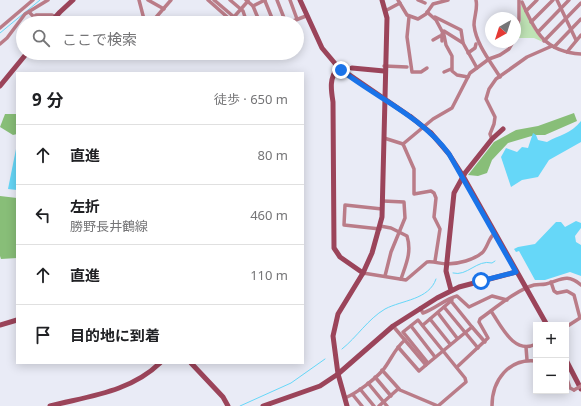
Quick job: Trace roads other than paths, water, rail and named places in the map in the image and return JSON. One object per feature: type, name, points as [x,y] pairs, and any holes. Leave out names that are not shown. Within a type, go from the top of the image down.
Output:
[{"type":"street","points":[[0,28],[33,0]]},
{"type":"street","points":[[23,16],[48,0]]},
{"type":"street","points":[[35,16],[56,16],[73,0]]},
{"type":"street","points":[[139,0],[143,16]]},
{"type":"street","points":[[148,0],[164,9]]},
{"type":"street","points":[[158,16],[171,0]]},
{"type":"street","points":[[208,0],[226,16]]},
{"type":"street","points":[[214,0],[233,16]]},
{"type":"street","points":[[216,8],[223,0]]},
{"type":"street","points":[[230,0],[241,9],[244,16]]},
{"type":"street","points":[[235,16],[247,0],[253,6],[257,16]]},
{"type":"street","points":[[277,0],[284,16]]},
{"type":"street","points":[[290,0],[297,16]]},
{"type":"street","points":[[300,0],[306,16],[322,48],[338,67],[384,100],[411,117],[431,133],[445,150],[463,176],[544,322]]},
{"type":"street","points":[[347,406],[338,374],[332,336],[340,310],[363,273],[372,253],[380,227],[383,201],[384,68],[387,18],[382,0]]},
{"type":"street","points":[[418,0],[425,3]]},
{"type":"street","points":[[385,11],[399,2],[409,16],[418,19],[423,17],[433,2],[450,0]]},
{"type":"street","points":[[476,0],[477,7],[474,23],[478,41],[500,77]]},
{"type":"street","points":[[526,11],[537,0]]},
{"type":"street","points":[[532,22],[553,0]]},
{"type":"street","points":[[557,0],[576,40]]},
{"type":"street","points":[[538,32],[569,0]]},
{"type":"street","points":[[253,6],[263,1],[270,16]]},
{"type":"street","points":[[520,1],[544,41],[566,52],[580,53]]},
{"type":"street","points":[[519,12],[520,1]]},
{"type":"street","points":[[544,41],[581,3]]},
{"type":"street","points":[[28,12],[33,16]]},
{"type":"street","points":[[427,12],[460,30],[463,43],[477,68]]},
{"type":"street","points":[[409,16],[407,37],[412,72],[421,72],[427,68]]},
{"type":"street","points":[[434,17],[442,29],[446,45],[452,56],[451,69],[457,75],[468,77]]},
{"type":"street","points":[[492,139],[490,134],[495,117],[486,99],[491,85],[527,57],[553,46],[581,19]]},
{"type":"street","points":[[0,44],[7,38],[16,25]]},
{"type":"street","points":[[433,40],[440,36],[442,39],[442,29]]},
{"type":"street","points":[[442,29],[463,43]]},
{"type":"street","points":[[566,52],[581,35]]},
{"type":"street","points":[[468,52],[475,48],[476,44]]},
{"type":"street","points":[[403,144],[433,119],[452,108],[468,77],[477,68],[489,59],[500,55],[510,48]]},
{"type":"street","points":[[0,86],[21,60]]},
{"type":"street","points":[[352,68],[407,66]]},
{"type":"street","points":[[338,67],[331,78],[331,86],[333,102],[334,248],[340,257],[363,273],[406,280],[427,262],[435,261],[447,264],[464,261],[476,256],[484,250],[491,236],[495,233]]},
{"type":"street","points":[[444,72],[451,69]]},
{"type":"street","points":[[451,290],[447,279],[447,264],[454,194],[463,176],[492,139],[503,129]]},
{"type":"street","points":[[384,138],[403,144],[414,169],[414,194],[431,191],[434,193],[436,198],[434,217],[440,229],[435,261]]},
{"type":"street","points":[[383,201],[404,202],[405,218],[384,276]]},
{"type":"street","points":[[382,209],[345,205],[344,225],[380,227],[399,232],[407,236],[410,244],[409,258],[401,279]]},
{"type":"street","points":[[263,406],[320,386],[338,374],[393,326],[451,290],[516,272]]},
{"type":"street","points":[[457,367],[488,338],[479,322],[480,319],[490,311],[534,285],[570,278],[581,285]]},
{"type":"street","points":[[551,282],[554,291],[557,293],[568,291],[574,295],[580,318],[569,325]]},
{"type":"street","points":[[420,308],[423,313],[426,313],[431,308],[458,296]]},
{"type":"street","points":[[458,296],[469,307],[492,296],[507,300]]},
{"type":"street","points":[[423,325],[458,296]]},
{"type":"street","points":[[451,301],[484,342]]},
{"type":"street","points":[[444,307],[478,348]]},
{"type":"street","points":[[490,311],[512,341],[519,346],[526,348],[533,345]]},
{"type":"street","points":[[438,313],[457,338]]},
{"type":"street","points":[[430,319],[450,344]]},
{"type":"street","points":[[0,325],[16,320]]},
{"type":"street","points":[[382,370],[398,389],[438,406],[466,382],[465,378],[457,367],[418,320],[403,332],[427,364]]},
{"type":"street","points":[[393,326],[427,364]]},
{"type":"street","points":[[410,326],[435,357]]},
{"type":"street","points":[[398,347],[419,371],[472,327]]},
{"type":"street","points":[[345,398],[353,395],[375,377],[405,340]]},
{"type":"street","points":[[526,348],[527,360]]},
{"type":"street","points":[[492,406],[492,397],[497,380],[514,364],[527,360],[533,361]]},
{"type":"street","points":[[50,406],[122,388],[145,377],[159,364]]},
{"type":"street","points":[[192,364],[222,397],[228,406]]},
{"type":"street","points":[[569,365],[581,387],[574,390],[570,388],[569,385]]},
{"type":"street","points":[[375,377],[391,396]]},
{"type":"street","points":[[368,383],[387,406]]},
{"type":"street","points":[[360,389],[374,406]]},
{"type":"street","points":[[379,406],[398,389]]},
{"type":"street","points":[[353,395],[362,406]]},
{"type":"water","points":[[581,121],[581,142],[549,160],[538,177],[522,180],[511,187],[501,157],[506,148],[517,152],[522,147],[528,148],[533,133],[536,135],[538,140],[547,142],[569,132]]},
{"type":"water","points":[[16,149],[16,190],[8,189]]},
{"type":"water","points":[[576,221],[581,223],[581,228],[575,236],[576,242],[581,245],[581,276],[570,272],[545,280],[535,280],[519,251],[516,252],[514,249],[535,244],[556,222],[561,222],[565,227]]},
{"type":"waterway","points":[[21,16],[40,0]]},
{"type":"waterway","points":[[0,33],[16,20]]},
{"type":"waterway","points":[[453,273],[463,273],[482,263],[492,263],[495,261]]},
{"type":"waterway","points":[[342,349],[379,313],[385,309],[421,295],[432,286],[436,279]]},
{"type":"waterway","points":[[240,406],[291,383],[325,359]]}]
